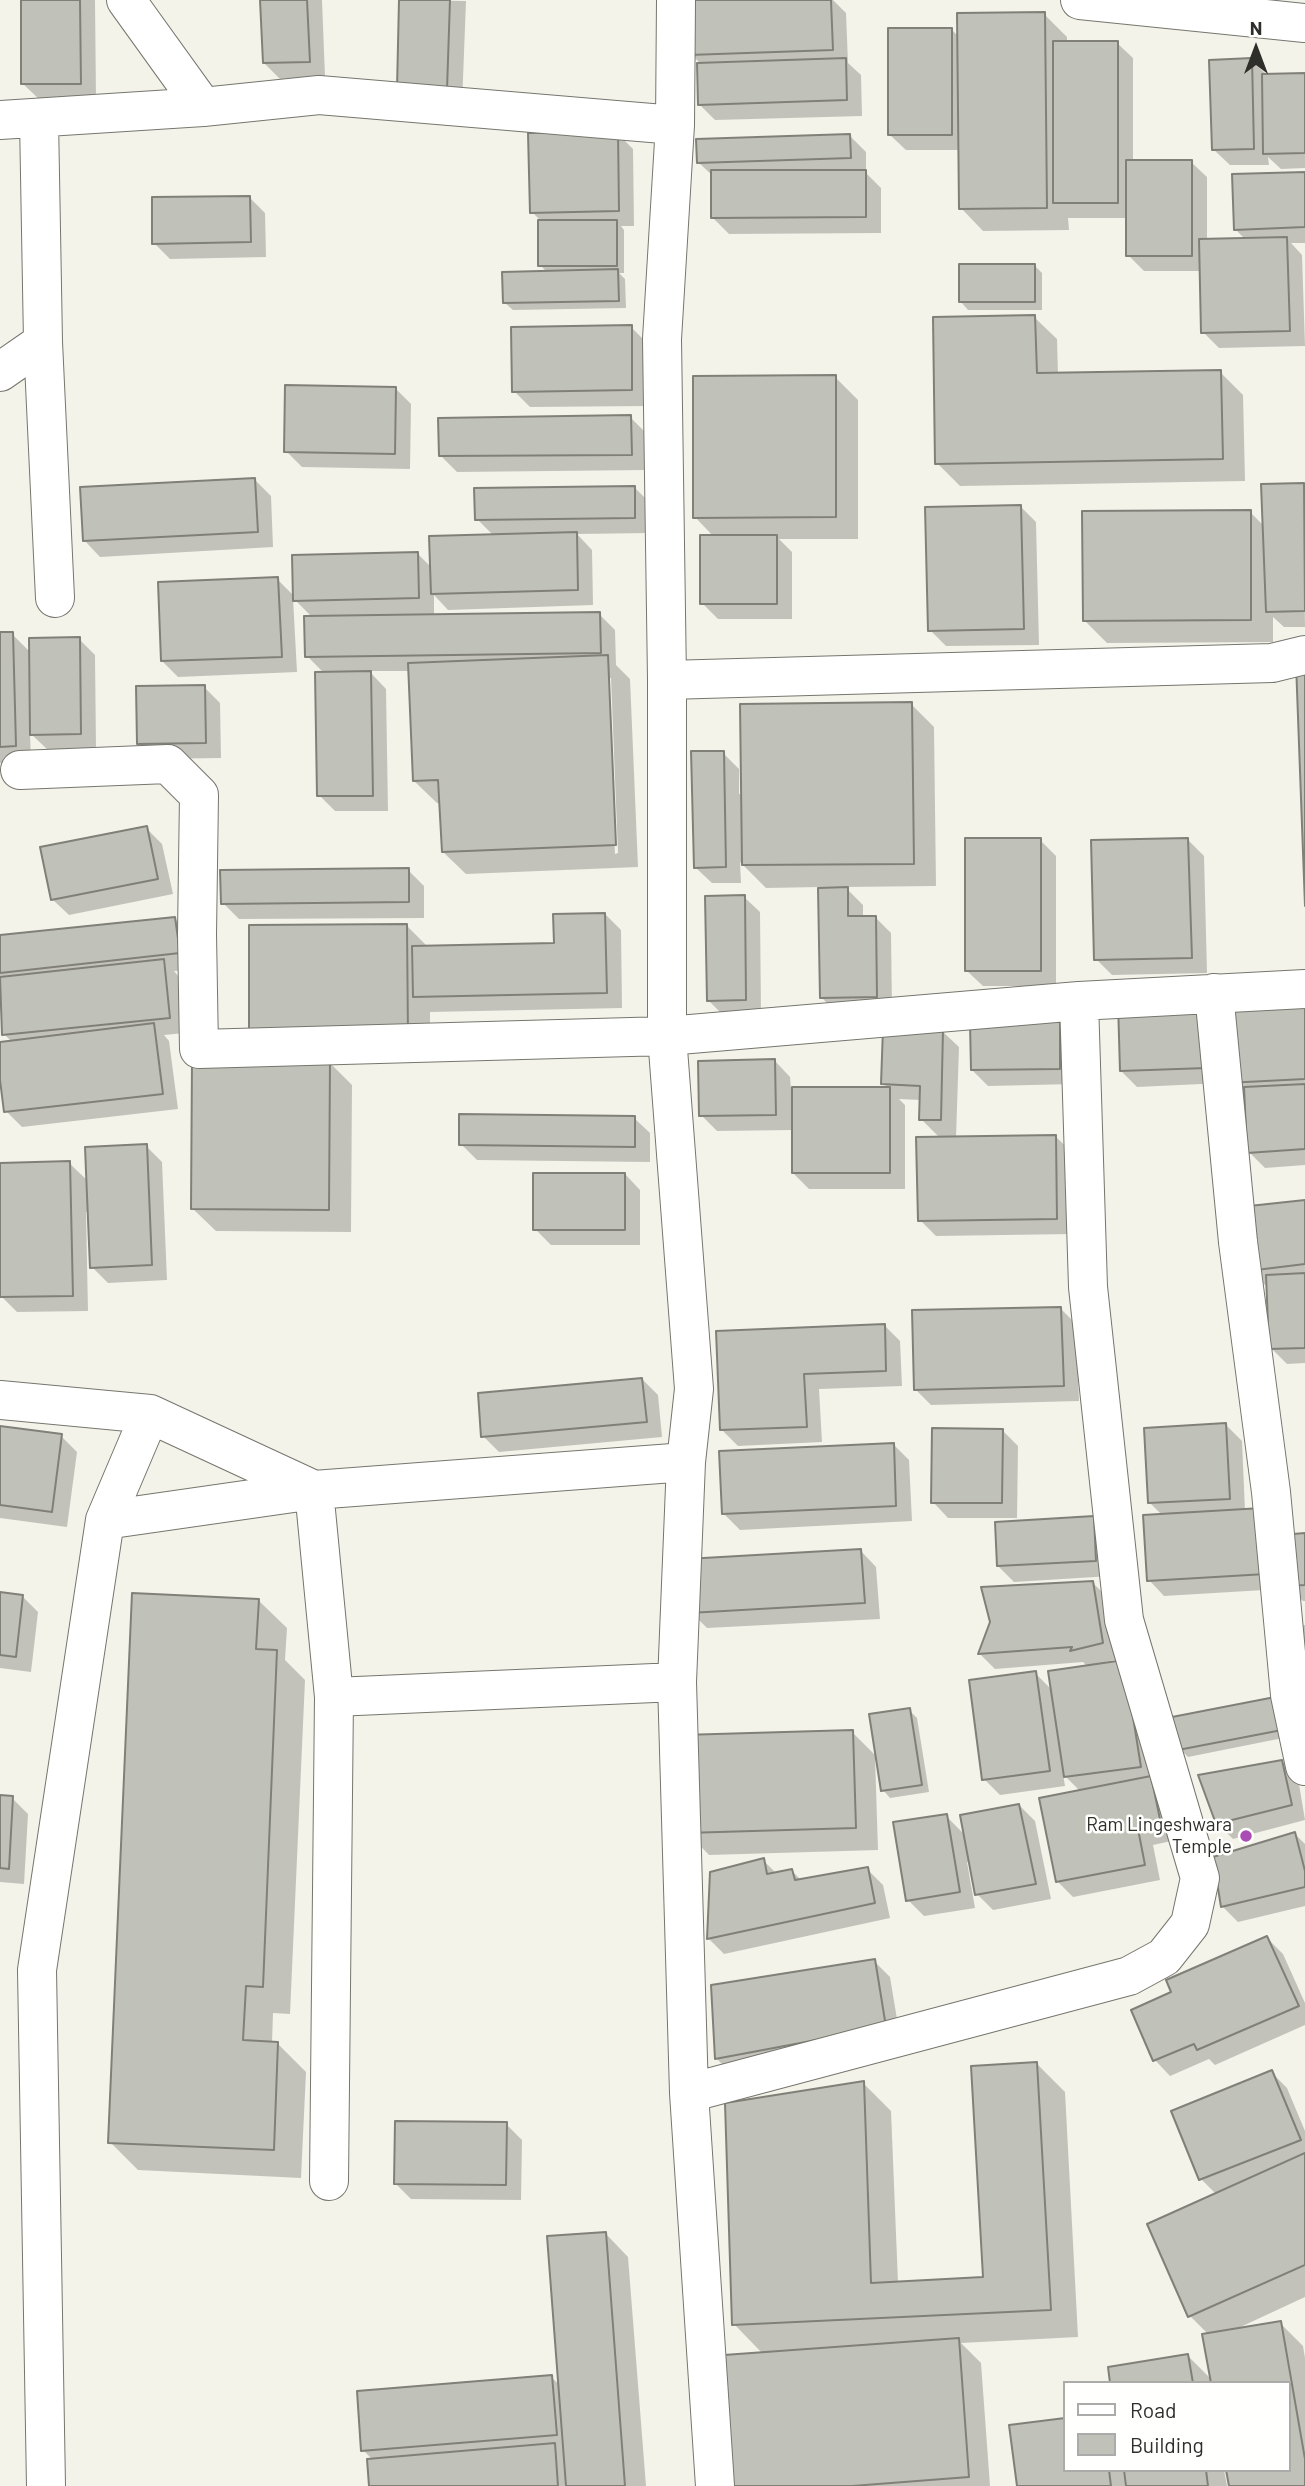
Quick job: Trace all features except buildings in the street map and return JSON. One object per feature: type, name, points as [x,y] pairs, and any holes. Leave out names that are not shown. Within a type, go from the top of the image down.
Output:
[{"type":"street","points":[[126,0],[203,107]]},
{"type":"street","points":[[676,0],[675,125],[662,339],[667,680],[667,1037],[694,1389],[686,1462],[677,1682],[688,2093],[715,2486]]},
{"type":"street","points":[[1080,0],[1305,23]]},
{"type":"street","points":[[0,120],[203,107],[319,95],[675,125]]},
{"type":"street","points":[[39,119],[43,342],[55,598]]},
{"type":"street","points":[[0,372],[43,342]]},
{"type":"street","points":[[667,680],[1272,663],[1305,655]]},
{"type":"street","points":[[20,770],[168,764],[198,795],[200,1049],[667,1037],[1079,1001],[1305,989]]},
{"type":"street","points":[[1214,993],[1238,1242],[1271,1492],[1290,1695],[1305,1766]]},
{"type":"street","points":[[688,2093],[1129,1976],[1164,1957],[1190,1924],[1200,1878],[1124,1620],[1088,1287],[1079,1001]]},
{"type":"street","points":[[0,1400],[150,1414],[314,1490]]},
{"type":"street","points":[[46,2486],[37,1970],[104,1520],[150,1414]]},
{"type":"street","points":[[104,1520],[314,1490],[686,1462]]},
{"type":"street","points":[[314,1490],[334,1697],[329,2181]]},
{"type":"street","points":[[334,1697],[677,1682]]},
{"type":"place","name":"Ram Lingeshwara Temple","points":[[1246,1836]]}]
